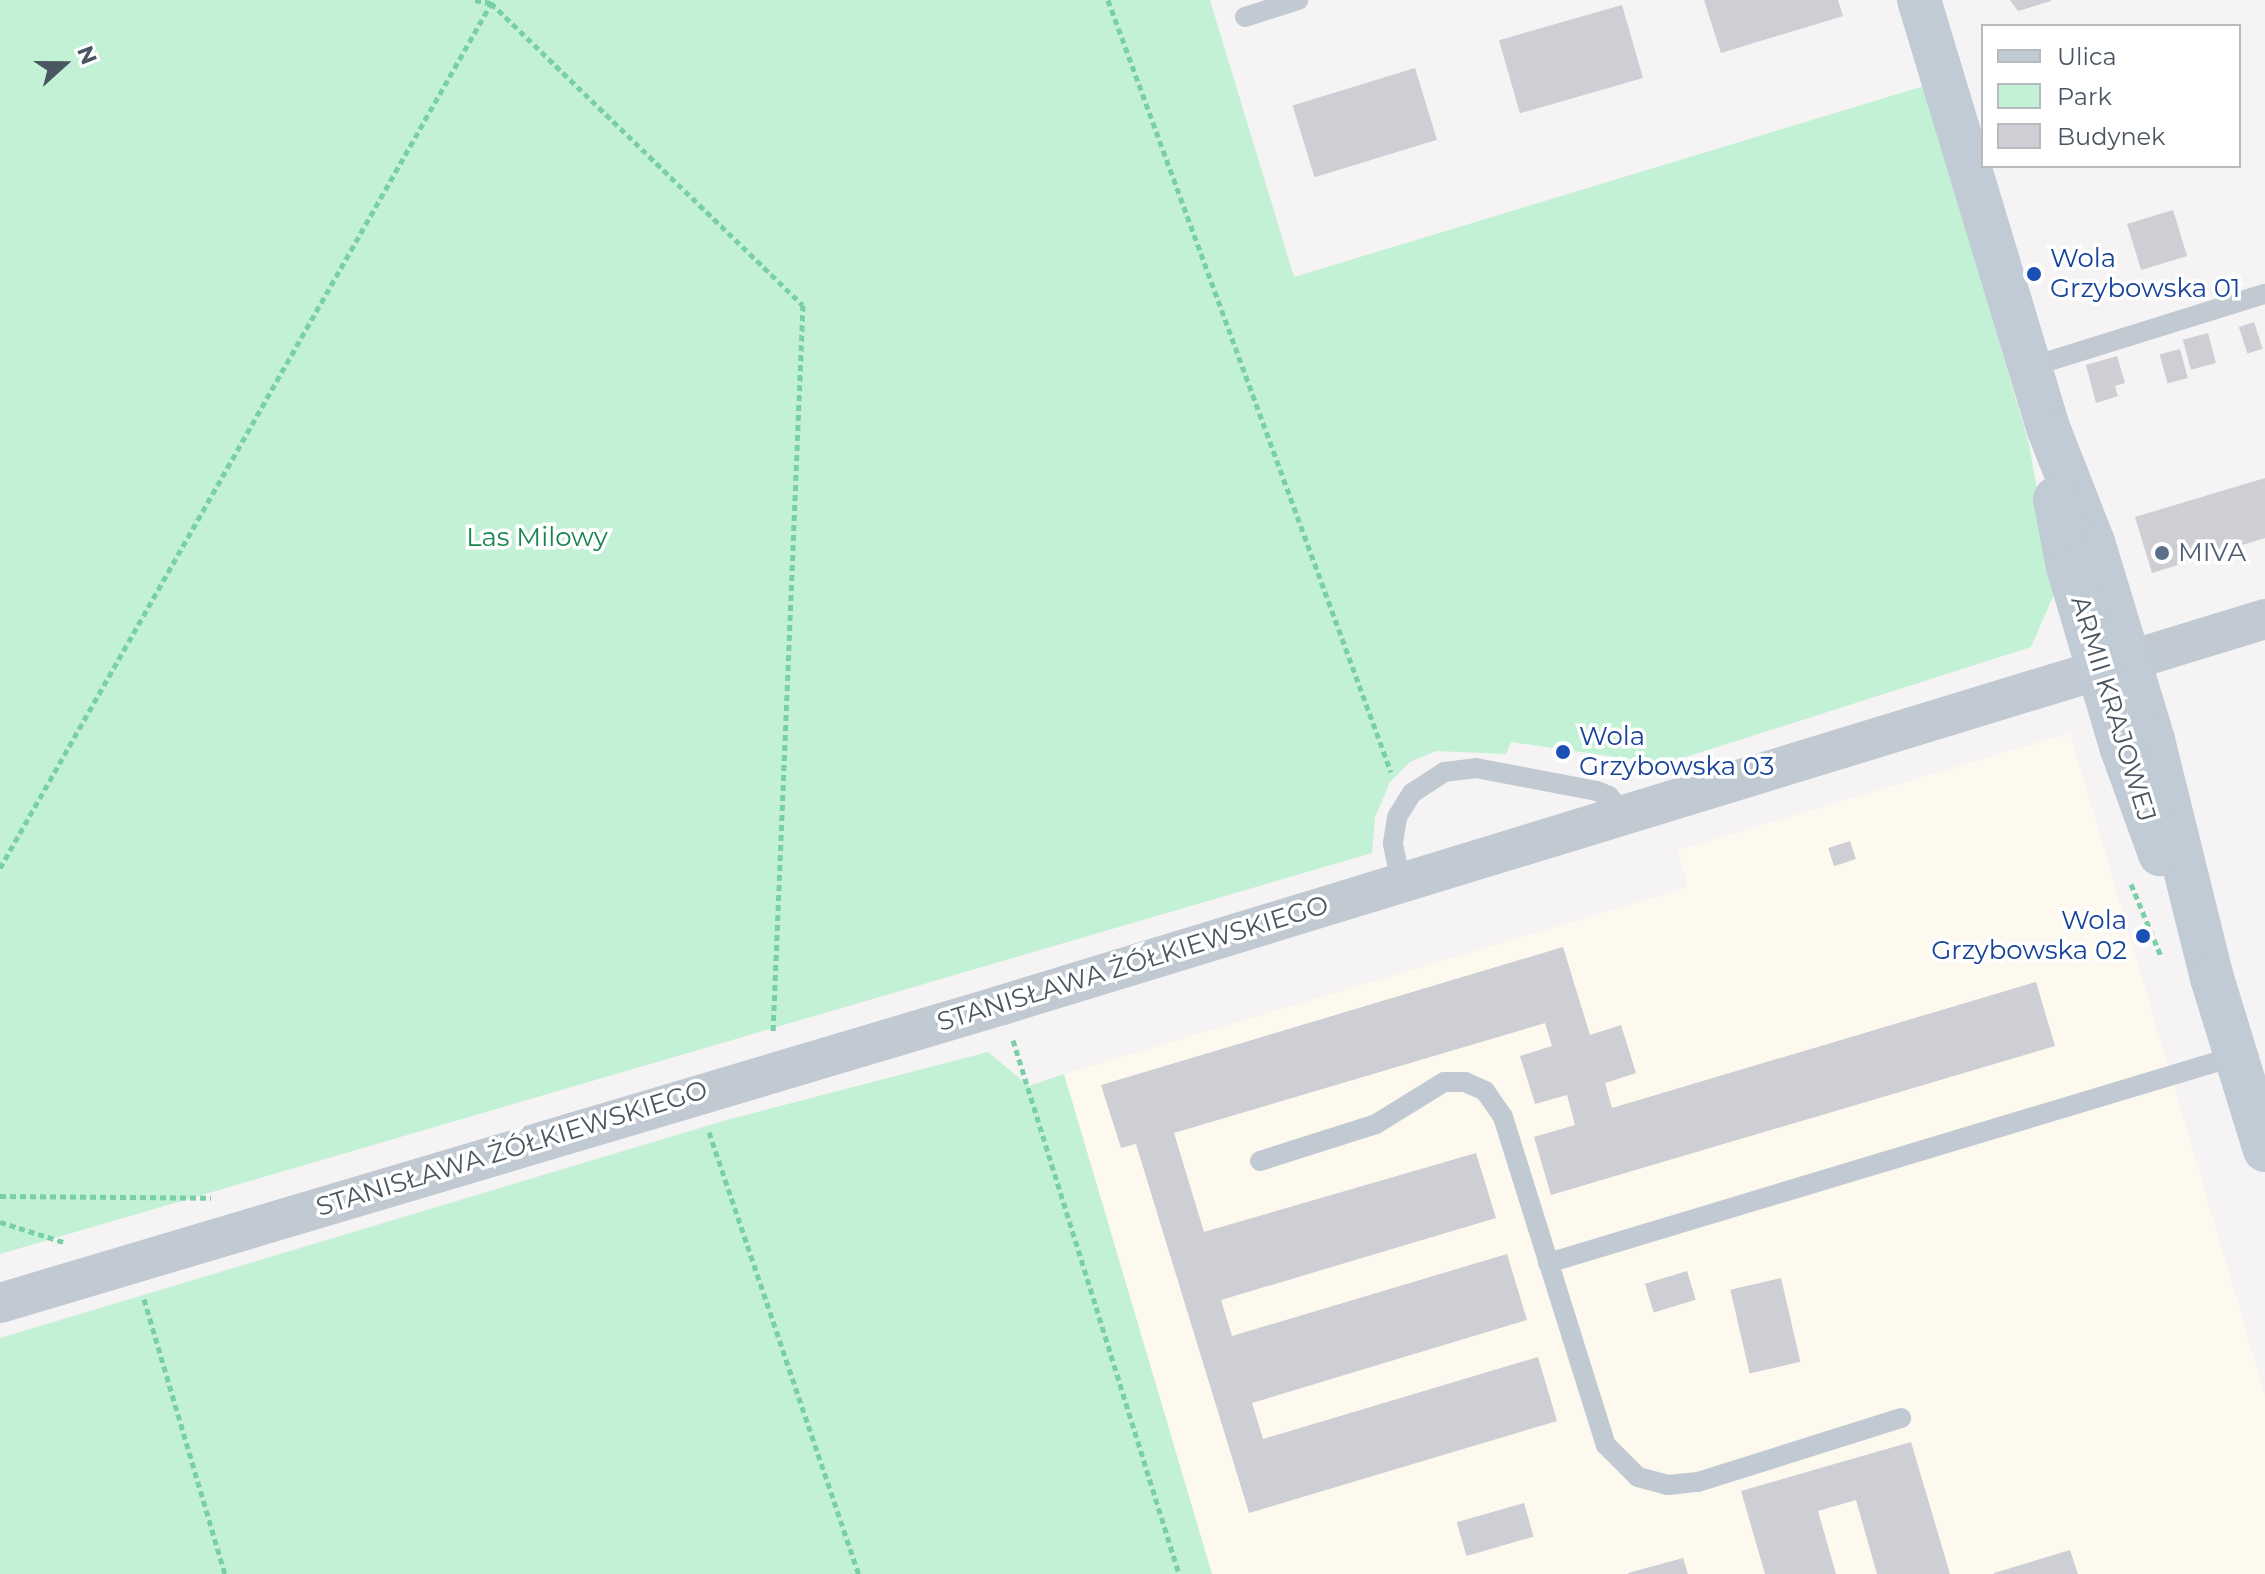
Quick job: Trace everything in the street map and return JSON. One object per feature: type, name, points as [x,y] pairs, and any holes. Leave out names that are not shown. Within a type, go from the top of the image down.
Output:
[{"type":"street","name":"ARMII KRAJOWEJ","points":[[1919,0],[2049,430],[2060,535],[2165,782],[2212,978],[2265,1150]]},
{"type":"street","name":"STANISŁAWA ŻÓŁKIEWSKIEGO","points":[[0,1303],[772,1070],[1002,1005],[1622,813],[2265,619]]},
{"type":"lane","points":[[1245,17],[1298,0]]},
{"type":"lane","points":[[2030,367],[2265,294]]},
{"type":"lane","points":[[1401,882],[1393,843],[1403,805],[1433,776],[1467,767],[1597,791],[1609,796],[1622,813]]},
{"type":"lane","points":[[1548,1263],[2236,1056]]},
{"type":"lane","points":[[1260,1161],[1376,1124],[1434,1086],[1465,1082],[1485,1091],[1499,1107],[1606,1445],[1638,1477],[1668,1485],[1698,1482],[1901,1418]]},
{"type":"path","points":[[475,0],[492,2],[803,305],[772,1070]]},
{"type":"path","points":[[1108,0],[1403,805]]},
{"type":"path","points":[[0,868],[492,2]]},
{"type":"path","points":[[1002,1005],[1179,1574]]},
{"type":"path","points":[[696,1093],[859,1574]]},
{"type":"path","points":[[0,1196],[219,1198]]},
{"type":"path","points":[[133,1264],[225,1574]]},
{"type":"shaded area","points":[[2070,733],[2265,1395],[2265,1574],[1212,1574],[1064,1074],[1688,887],[1678,850]]},
{"type":"green space","name":"Las Milowy","points":[[0,0],[1210,0],[1294,277],[1924,86],[2029,444],[2055,592],[2031,647],[1664,764],[1511,742],[1506,754],[1436,751],[1410,762],[1390,782],[1375,817],[1372,853],[0,1254]]},
{"type":"green space","points":[[988,1052],[1029,1086],[1064,1074],[1212,1574],[0,1574],[0,1338],[730,1119]]},
{"type":"building","points":[[1704,0],[1838,0],[1843,16],[1721,53]]},
{"type":"building","points":[[2010,0],[2051,0],[2051,1],[2018,11]]},
{"type":"building","points":[[1622,5],[1643,78],[1520,113],[1499,40]]},
{"type":"building","points":[[1415,68],[1437,140],[1315,177],[1293,105]]},
{"type":"building","points":[[2173,210],[2187,256],[2141,270],[2127,224]]},
{"type":"building","points":[[2254,322],[2263,349],[2247,354],[2239,327]]},
{"type":"building","points":[[2208,333],[2216,363],[2191,370],[2183,340]]},
{"type":"building","points":[[2180,349],[2188,378],[2167,383],[2160,354]]},
{"type":"building","points":[[2117,356],[2125,383],[2115,386],[2118,396],[2096,403],[2086,365]]},
{"type":"building","points":[[2265,478],[2265,538],[2152,573],[2135,517]]},
{"type":"building","points":[[1850,841],[1856,859],[1834,866],[1828,848]]},
{"type":"building","points":[[1563,947],[1590,1035],[1621,1025],[1636,1073],[1605,1083],[1612,1108],[2036,982],[2055,1046],[1551,1195],[1534,1137],[1575,1125],[1567,1095],[1535,1104],[1520,1056],[1552,1046],[1545,1023],[1174,1133],[1204,1232],[1476,1153],[1496,1218],[1221,1300],[1232,1336],[1507,1254],[1527,1320],[1252,1403],[1263,1439],[1538,1357],[1557,1421],[1249,1513],[1136,1144],[1121,1148],[1101,1085]]},
{"type":"building","points":[[1687,1271],[1696,1300],[1654,1313],[1645,1284]]},
{"type":"building","points":[[1781,1278],[1800,1362],[1750,1373],[1730,1290]]},
{"type":"building","points":[[1911,1442],[1950,1574],[1877,1574],[1856,1500],[1818,1511],[1836,1574],[1765,1574],[1741,1491]]},
{"type":"building","points":[[1524,1503],[1534,1537],[1466,1556],[1457,1522]]},
{"type":"building","points":[[2070,1550],[2078,1574],[1994,1574],[1994,1573]]},
{"type":"building","points":[[1683,1558],[1688,1574],[1628,1574],[1628,1573]]},
{"type":"place","name":"Wola Grzybowska 01","points":[[2034,274]]},
{"type":"place","name":"MIVA","points":[[2162,553]]},
{"type":"place","name":"Wola Grzybowska 03","points":[[1563,752]]},
{"type":"place","name":"Wola Grzybowska 02","points":[[2143,936]]}]
